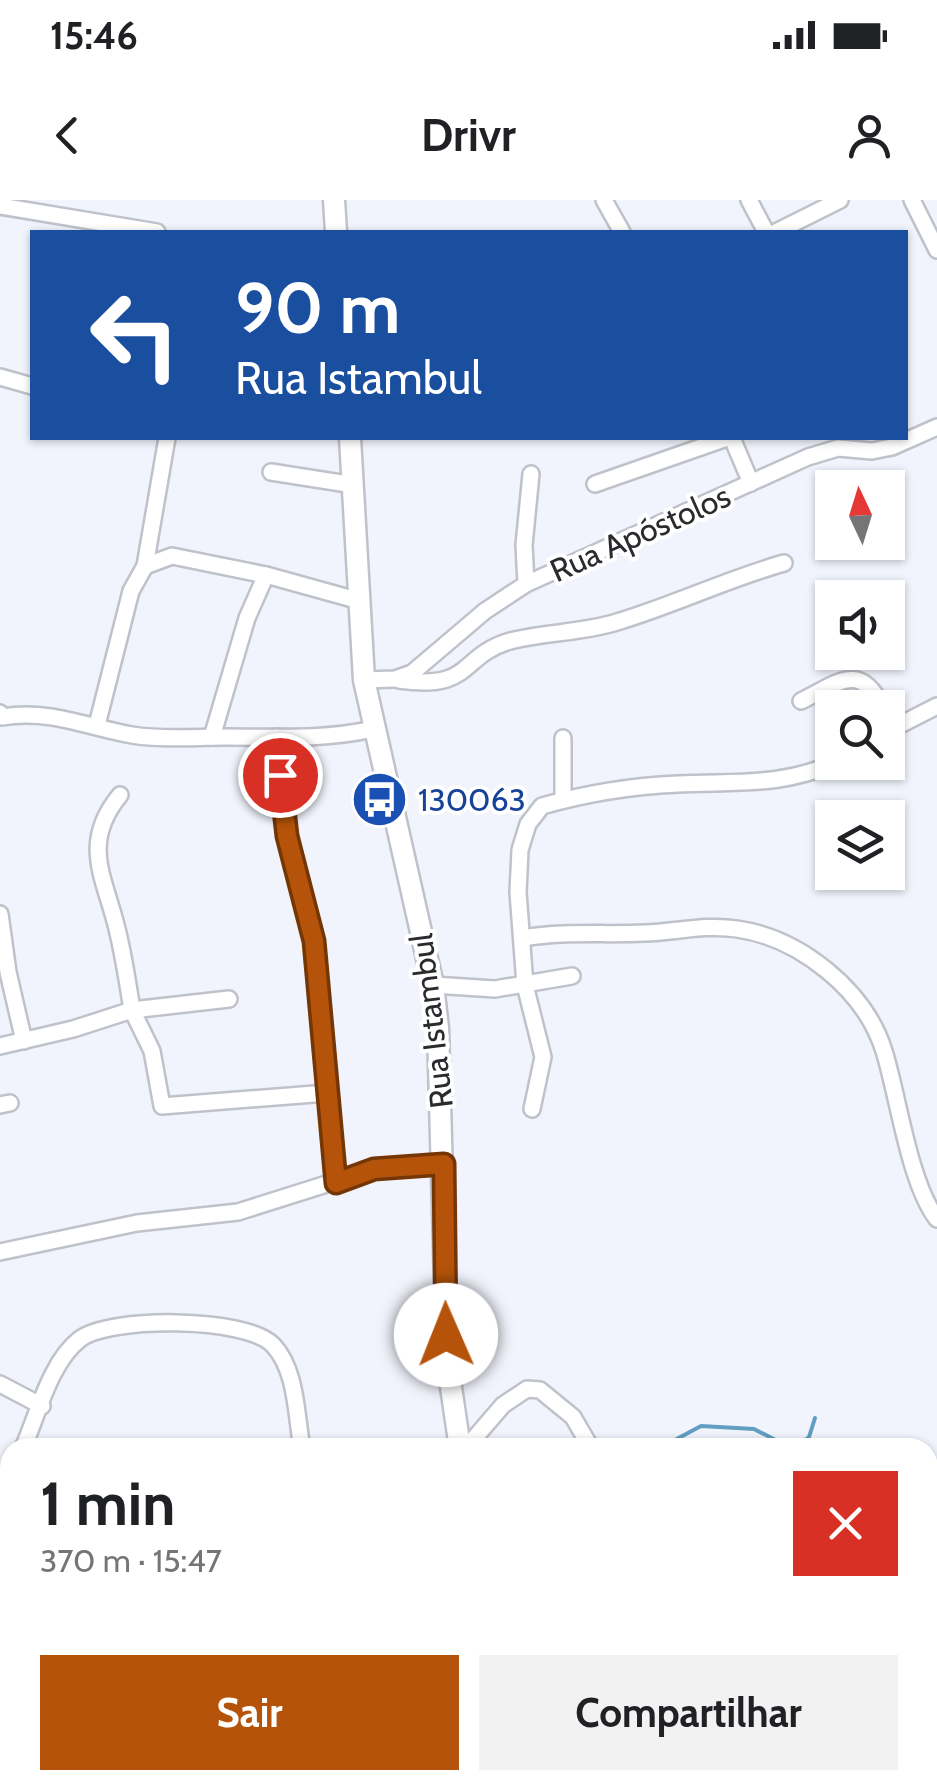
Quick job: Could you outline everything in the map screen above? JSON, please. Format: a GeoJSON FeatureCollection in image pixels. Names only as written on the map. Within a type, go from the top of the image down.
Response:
{"type":"FeatureCollection","features":[{"type":"Feature","properties":{"kind":"main road"},"geometry":{"type":"LineString","coordinates":[[334,200],[336,230]]}},
{"type":"Feature","properties":{"kind":"main road","name":"Rua Istambul"},"geometry":{"type":"LineString","coordinates":[[350,440],[364,680],[372,729],[433,985],[444,1164],[447,1360],[461,1438]]}},
{"type":"Feature","properties":{"kind":"street"},"geometry":{"type":"LineString","coordinates":[[604,200],[621,230]]}},
{"type":"Feature","properties":{"kind":"street"},"geometry":{"type":"LineString","coordinates":[[749,200],[765,230]]}},
{"type":"Feature","properties":{"kind":"street"},"geometry":{"type":"LineString","coordinates":[[780,230],[840,200]]}},
{"type":"Feature","properties":{"kind":"street"},"geometry":{"type":"LineString","coordinates":[[912,200],[937,250]]}},
{"type":"Feature","properties":{"kind":"street"},"geometry":{"type":"LineString","coordinates":[[0,206],[94,228],[126,230]]}},
{"type":"Feature","properties":{"kind":"street"},"geometry":{"type":"LineString","coordinates":[[0,377],[30,385]]}},
{"type":"Feature","properties":{"kind":"street","name":"Rua Apóstolos"},"geometry":{"type":"LineString","coordinates":[[395,680],[423,664],[486,611],[526,584],[808,457],[838,448],[908,442],[937,427]]}},
{"type":"Feature","properties":{"kind":"street"},"geometry":{"type":"LineString","coordinates":[[97,725],[131,591],[145,566],[163,440]]}},
{"type":"Feature","properties":{"kind":"street"},"geometry":{"type":"LineString","coordinates":[[595,484],[723,440]]}},
{"type":"Feature","properties":{"kind":"street"},"geometry":{"type":"LineString","coordinates":[[730,440],[750,484]]}},
{"type":"Feature","properties":{"kind":"street"},"geometry":{"type":"LineString","coordinates":[[271,472],[354,485]]}},
{"type":"Feature","properties":{"kind":"street"},"geometry":{"type":"LineString","coordinates":[[526,584],[524,545],[530,474]]}},
{"type":"Feature","properties":{"kind":"street"},"geometry":{"type":"LineString","coordinates":[[145,566],[162,557],[187,559],[266,575],[360,602]]}},
{"type":"Feature","properties":{"kind":"street"},"geometry":{"type":"LineString","coordinates":[[364,680],[424,684],[444,681],[462,675],[508,642],[604,626],[784,563]]}},
{"type":"Feature","properties":{"kind":"street"},"geometry":{"type":"LineString","coordinates":[[212,737],[247,618],[266,575]]}},
{"type":"Feature","properties":{"kind":"street"},"geometry":{"type":"LineString","coordinates":[[823,690],[845,679],[860,678],[873,690]]}},
{"type":"Feature","properties":{"kind":"street"},"geometry":{"type":"LineString","coordinates":[[801,701],[815,694]]}},
{"type":"Feature","properties":{"kind":"street"},"geometry":{"type":"LineString","coordinates":[[905,719],[937,706]]}},
{"type":"Feature","properties":{"kind":"street"},"geometry":{"type":"LineString","coordinates":[[1,716],[38,713],[146,737],[277,737],[352,734],[372,729]]}},
{"type":"Feature","properties":{"kind":"street"},"geometry":{"type":"LineString","coordinates":[[277,737],[282,813],[314,941],[336,1183]]}},
{"type":"Feature","properties":{"kind":"street"},"geometry":{"type":"LineString","coordinates":[[562,800],[563,738]]}},
{"type":"Feature","properties":{"kind":"street"},"geometry":{"type":"LineString","coordinates":[[532,1110],[543,1057],[526,985],[518,892],[520,850],[528,824],[542,806],[676,784],[765,784],[815,772]]}},
{"type":"Feature","properties":{"kind":"street"},"geometry":{"type":"LineString","coordinates":[[120,795],[102,821],[96,854],[118,933],[132,1010],[152,1051],[162,1106],[326,1092]]}},
{"type":"Feature","properties":{"kind":"street"},"geometry":{"type":"LineString","coordinates":[[0,914],[4,973],[24,1041]]}},
{"type":"Feature","properties":{"kind":"street"},"geometry":{"type":"LineString","coordinates":[[523,938],[562,932],[643,934],[736,928],[785,944],[809,958],[834,976],[871,1018],[884,1050],[924,1193],[937,1218]]}},
{"type":"Feature","properties":{"kind":"street"},"geometry":{"type":"LineString","coordinates":[[433,985],[494,989],[572,976]]}},
{"type":"Feature","properties":{"kind":"street"},"geometry":{"type":"LineString","coordinates":[[0,1046],[132,1010],[229,999]]}},
{"type":"Feature","properties":{"kind":"street"},"geometry":{"type":"LineString","coordinates":[[0,1252],[137,1222],[238,1212],[374,1169],[444,1164]]}},
{"type":"Feature","properties":{"kind":"street"},"geometry":{"type":"LineString","coordinates":[[27,1438],[66,1354],[80,1338],[102,1328],[128,1324],[234,1328],[272,1344],[285,1363],[300,1438]]}},
{"type":"Feature","properties":{"kind":"street"},"geometry":{"type":"LineString","coordinates":[[0,1384],[42,1406]]}},
{"type":"Feature","properties":{"kind":"street"},"geometry":{"type":"LineString","coordinates":[[472,1438],[503,1405],[526,1389],[540,1390],[557,1402],[587,1438]]}},
{"type":"Feature","properties":{"kind":"waterway"},"geometry":{"type":"LineString","coordinates":[[808,1438],[815,1418]]}},
{"type":"Feature","properties":{"kind":"waterway"},"geometry":{"type":"LineString","coordinates":[[679,1438],[701,1426],[754,1429],[772,1438]]}},
{"type":"Feature","properties":{"kind":"place","name":"130063"},"geometry":{"type":"Point","coordinates":[379,799]}},
{"type":"Feature","properties":{"kind":"route"},"geometry":{"type":"LineString","coordinates":[[280,775],[282,813],[314,941],[336,1183],[374,1169],[444,1164],[446,1335]]}}]}
